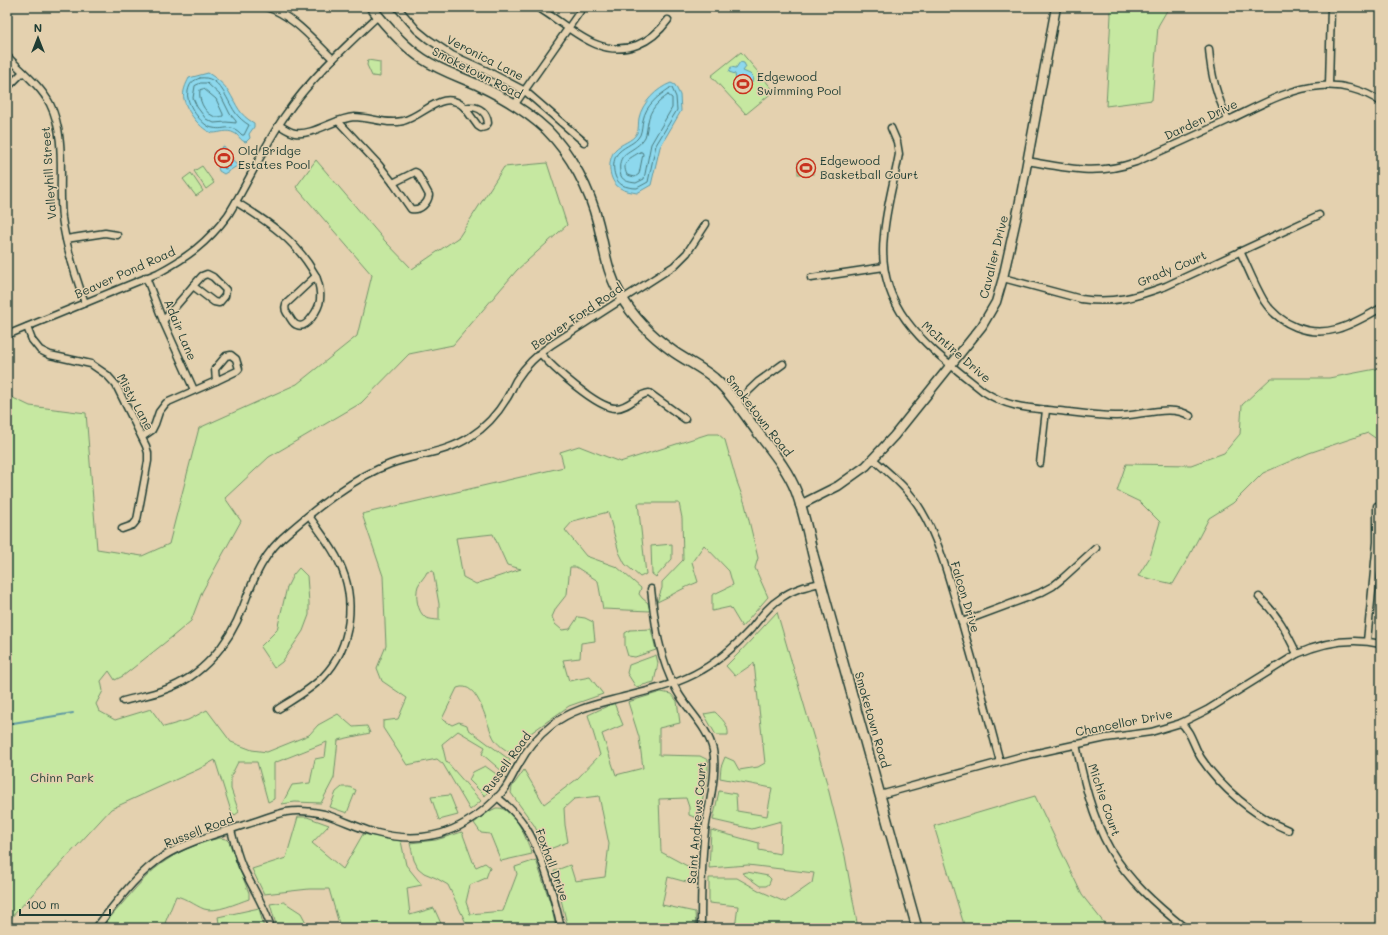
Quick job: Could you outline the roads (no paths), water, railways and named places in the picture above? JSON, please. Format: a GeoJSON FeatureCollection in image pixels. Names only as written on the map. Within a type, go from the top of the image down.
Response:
{"type":"FeatureCollection","features":[{"type":"Feature","properties":{"kind":"main road","name":"Smoketown Road"},"geometry":{"type":"LineString","coordinates":[[371,7],[405,44],[422,59],[515,104],[527,112],[549,132],[564,150],[589,195],[595,210],[607,266],[614,283],[633,314],[654,336],[675,352],[704,370],[723,387],[783,468],[796,492],[800,505],[917,928]]}},
{"type":"Feature","properties":{"kind":"street"},"geometry":{"type":"LineString","coordinates":[[266,7],[277,11],[293,21],[333,59]]}},
{"type":"Feature","properties":{"kind":"street","name":"Veronica Lane"},"geometry":{"type":"LineString","coordinates":[[397,7],[417,30],[439,48],[510,82],[525,91],[584,142]]}},
{"type":"Feature","properties":{"kind":"street"},"geometry":{"type":"LineString","coordinates":[[537,7],[568,29],[597,45],[620,49],[630,47],[648,39],[657,33],[668,20]]}},
{"type":"Feature","properties":{"kind":"street"},"geometry":{"type":"LineString","coordinates":[[515,104],[583,7]]}},
{"type":"Feature","properties":{"kind":"street","name":"Cavalier Drive"},"geometry":{"type":"LineString","coordinates":[[800,505],[838,486],[866,466],[873,459],[894,436],[990,314],[996,302],[1003,278],[1056,7]]}},
{"type":"Feature","properties":{"kind":"street"},"geometry":{"type":"LineString","coordinates":[[1329,85],[1331,7]]}},
{"type":"Feature","properties":{"kind":"street","name":"Beaver Pond Road"},"geometry":{"type":"LineString","coordinates":[[7,335],[173,265],[197,249],[218,228],[236,202],[279,125],[307,87],[333,59],[378,16]]}},
{"type":"Feature","properties":{"kind":"street"},"geometry":{"type":"LineString","coordinates":[[1208,49],[1215,89],[1228,120]]}},
{"type":"Feature","properties":{"kind":"street","name":"Valleyhill Street"},"geometry":{"type":"LineString","coordinates":[[7,56],[45,96],[54,112],[57,122],[60,153],[61,197],[66,239],[75,274],[85,303]]}},
{"type":"Feature","properties":{"kind":"street"},"geometry":{"type":"LineString","coordinates":[[7,88],[23,72]]}},
{"type":"Feature","properties":{"kind":"street","name":"Darden Drive"},"geometry":{"type":"LineString","coordinates":[[1027,161],[1089,170],[1112,169],[1136,162],[1274,99],[1313,87],[1329,85],[1354,89],[1381,102]]}},
{"type":"Feature","properties":{"kind":"street"},"geometry":{"type":"LineString","coordinates":[[279,125],[290,132],[301,133],[354,117],[386,122],[403,121],[416,116],[446,99],[457,101],[465,108]]}},
{"type":"Feature","properties":{"kind":"street"},"geometry":{"type":"LineString","coordinates":[[338,121],[380,165],[411,209],[414,210],[419,208],[427,202],[429,198],[428,193],[415,172],[393,183]]}},
{"type":"Feature","properties":{"kind":"street","name":"McIntire Drive"},"geometry":{"type":"LineString","coordinates":[[891,128],[897,142],[899,154],[885,223],[883,244],[884,267],[890,291],[901,314],[919,337],[984,391],[997,400],[1012,406],[1099,416],[1132,416],[1170,410],[1186,413],[1190,416]]}},
{"type":"Feature","properties":{"kind":"street"},"geometry":{"type":"LineString","coordinates":[[236,202],[258,216],[288,239],[304,256],[316,276],[320,290],[319,307],[303,325],[297,326],[294,324],[286,311],[286,304],[316,276]]}},
{"type":"Feature","properties":{"kind":"street","name":"Grady Court"},"geometry":{"type":"LineString","coordinates":[[1003,278],[1081,299],[1100,301],[1118,300],[1148,293],[1166,286],[1319,215]]}},
{"type":"Feature","properties":{"kind":"street","name":"Beaver Ford Road"},"geometry":{"type":"LineString","coordinates":[[123,701],[174,686],[187,679],[206,665],[230,633],[240,614],[255,576],[267,555],[289,532],[343,490],[384,466],[448,448],[471,437],[492,418],[508,396],[517,379],[540,353],[674,266],[687,253],[706,224]]}},
{"type":"Feature","properties":{"kind":"street"},"geometry":{"type":"LineString","coordinates":[[66,239],[105,233],[117,235]]}},
{"type":"Feature","properties":{"kind":"street"},"geometry":{"type":"LineString","coordinates":[[1240,251],[1264,300],[1276,315],[1293,326],[1311,332],[1336,330],[1381,308]]}},
{"type":"Feature","properties":{"kind":"street"},"geometry":{"type":"LineString","coordinates":[[810,278],[884,267]]}},
{"type":"Feature","properties":{"kind":"street"},"geometry":{"type":"LineString","coordinates":[[164,321],[193,286],[202,276],[207,274],[211,275],[227,292],[224,298],[219,303],[216,303],[193,286]]}},
{"type":"Feature","properties":{"kind":"street","name":"Adair Lane"},"geometry":{"type":"LineString","coordinates":[[146,277],[194,390]]}},
{"type":"Feature","properties":{"kind":"street","name":"Misty Lane"},"geometry":{"type":"LineString","coordinates":[[27,327],[34,344],[46,354],[91,364],[107,375],[116,385],[142,437],[146,446],[148,461],[137,520],[133,525],[122,529]]}},
{"type":"Feature","properties":{"kind":"street"},"geometry":{"type":"LineString","coordinates":[[540,353],[563,376],[604,405],[615,408],[623,407],[630,404],[641,395],[649,393],[685,419]]}},
{"type":"Feature","properties":{"kind":"street"},"geometry":{"type":"LineString","coordinates":[[142,437],[152,430],[159,412],[166,403],[216,381],[237,371],[239,369],[234,356],[226,356],[218,364],[215,369],[216,381]]}},
{"type":"Feature","properties":{"kind":"street"},"geometry":{"type":"LineString","coordinates":[[736,403],[758,382],[783,364]]}},
{"type":"Feature","properties":{"kind":"street"},"geometry":{"type":"LineString","coordinates":[[1040,463],[1046,410]]}},
{"type":"Feature","properties":{"kind":"street","name":"Falcon Drive"},"geometry":{"type":"LineString","coordinates":[[873,459],[900,483],[921,509],[932,532],[941,555],[962,622],[1000,762]]}},
{"type":"Feature","properties":{"kind":"street"},"geometry":{"type":"LineString","coordinates":[[1367,641],[1377,542],[1377,506]]}},
{"type":"Feature","properties":{"kind":"street"},"geometry":{"type":"LineString","coordinates":[[278,709],[312,687],[330,668],[343,645],[349,617],[350,596],[344,573],[334,552],[309,516]]}},
{"type":"Feature","properties":{"kind":"street"},"geometry":{"type":"LineString","coordinates":[[962,622],[1040,593],[1053,586],[1096,548]]}},
{"type":"Feature","properties":{"kind":"street","name":"Russell Road"},"geometry":{"type":"LineString","coordinates":[[96,928],[141,875],[164,857],[198,841],[278,814],[298,811],[324,814],[373,832],[404,837],[426,837],[445,832],[467,822],[477,815],[504,789],[519,762],[533,743],[565,716],[590,706],[673,683],[688,677],[714,663],[743,638],[764,612],[782,597],[797,589],[821,583]]}},
{"type":"Feature","properties":{"kind":"street","name":"Saint Andrews Court"},"geometry":{"type":"LineString","coordinates":[[650,589],[658,643],[673,683],[684,702],[710,739],[714,758],[714,769],[705,833],[701,928]]}},
{"type":"Feature","properties":{"kind":"street"},"geometry":{"type":"LineString","coordinates":[[1259,597],[1272,609],[1281,623],[1296,654]]}},
{"type":"Feature","properties":{"kind":"street","name":"Chancellor Drive"},"geometry":{"type":"LineString","coordinates":[[880,795],[1000,762],[1076,744],[1151,732],[1181,723],[1208,710],[1296,654],[1322,644],[1336,642],[1367,641],[1381,644]]}},
{"type":"Feature","properties":{"kind":"street"},"geometry":{"type":"LineString","coordinates":[[1181,723],[1186,727],[1200,757],[1220,781],[1255,812],[1268,821],[1288,830]]}},
{"type":"Feature","properties":{"kind":"street","name":"Michie Court"},"geometry":{"type":"LineString","coordinates":[[1076,744],[1094,812],[1109,847],[1125,872],[1136,884],[1152,900],[1185,928]]}},
{"type":"Feature","properties":{"kind":"street","name":"Foxhall Drive"},"geometry":{"type":"LineString","coordinates":[[497,797],[520,818],[530,834],[540,858],[556,906],[561,928]]}},
{"type":"Feature","properties":{"kind":"street"},"geometry":{"type":"LineString","coordinates":[[231,830],[242,866],[264,908],[271,928]]}},
{"type":"Feature","properties":{"kind":"water"},"geometry":{"type":"Polygon","coordinates":[[[740,62],[744,63],[746,67],[743,71],[753,77],[752,83],[744,81],[742,83],[738,83],[736,81],[735,74],[729,72],[731,67],[736,68],[740,62]]]}},
{"type":"Feature","properties":{"kind":"water"},"geometry":{"type":"Polygon","coordinates":[[[208,73],[225,86],[245,117],[254,123],[254,127],[249,134],[250,138],[246,142],[231,132],[226,131],[213,133],[208,131],[199,124],[185,104],[184,94],[189,78],[208,73]]]}},
{"type":"Feature","properties":{"kind":"water"},"geometry":{"type":"Polygon","coordinates":[[[671,83],[675,85],[680,95],[681,111],[660,147],[651,185],[637,193],[622,189],[616,185],[611,176],[610,165],[612,154],[617,148],[635,136],[638,130],[639,118],[643,107],[651,97],[661,88],[671,83]]]}},
{"type":"Feature","properties":{"kind":"water","name":"Old Bridge Estates Pool"},"geometry":{"type":"Polygon","coordinates":[[[224,146],[237,166],[224,174],[219,171],[218,167],[220,163],[213,153],[224,146]]]}},
{"type":"Feature","properties":{"kind":"waterway"},"geometry":{"type":"LineString","coordinates":[[7,724],[73,713]]}},
{"type":"Feature","properties":{"kind":"place","name":"Edgewood Swimming Pool"},"geometry":{"type":"Point","coordinates":[743,84]}},
{"type":"Feature","properties":{"kind":"place","name":"Old Bridge Estates Pool"},"geometry":{"type":"Point","coordinates":[224,158]}},
{"type":"Feature","properties":{"kind":"place","name":"Edgewood Basketball Court"},"geometry":{"type":"Point","coordinates":[806,168]}},
{"type":"Feature","properties":{"kind":"park label","name":"Chinn Park"},"geometry":{"type":"Point","coordinates":[62,778]}}]}
